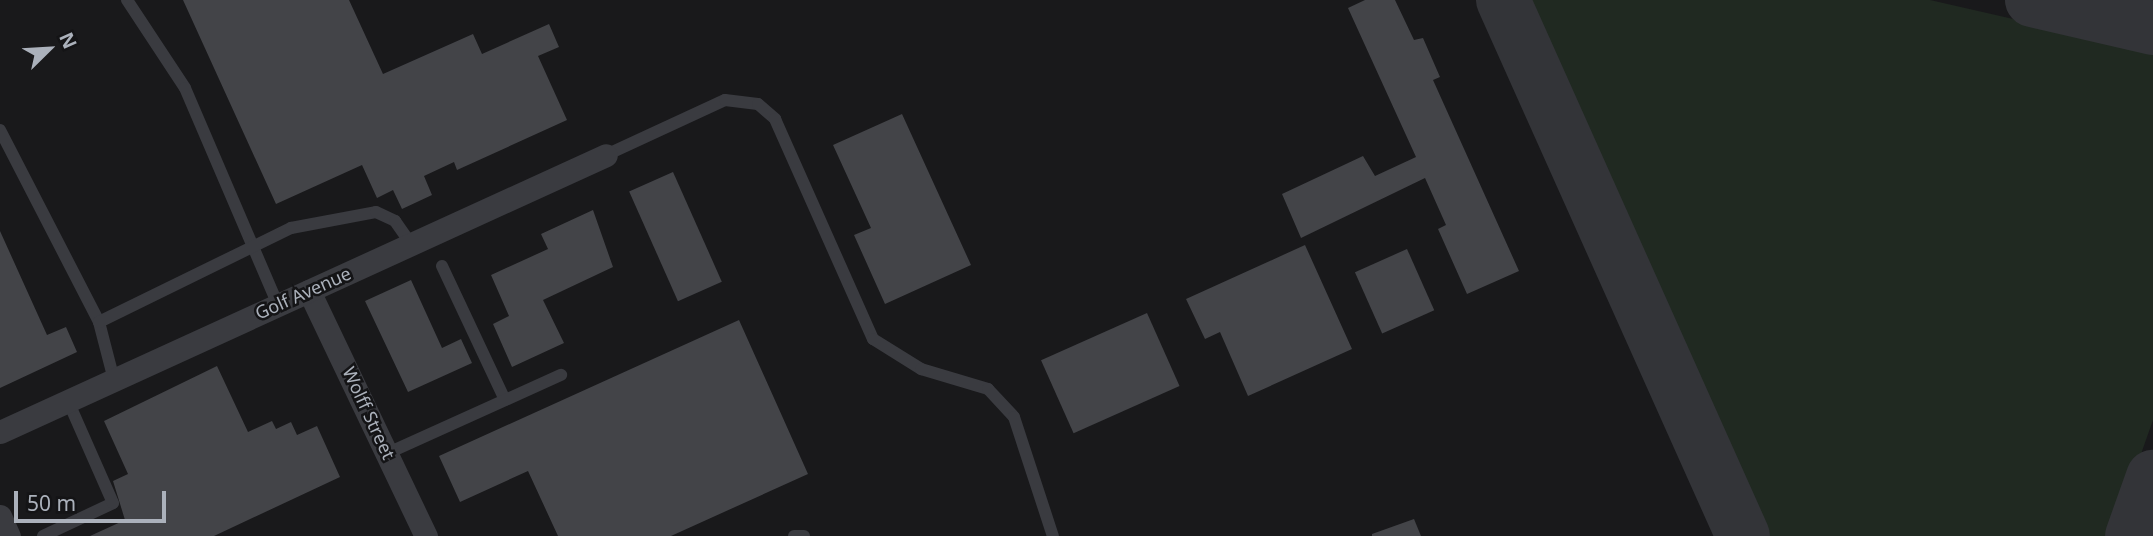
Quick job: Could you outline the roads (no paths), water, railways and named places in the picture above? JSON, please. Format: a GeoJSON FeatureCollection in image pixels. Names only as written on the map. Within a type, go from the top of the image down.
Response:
{"type":"FeatureCollection","features":[{"type":"Feature","properties":{"kind":"street","name":"Golf Avenue"},"geometry":{"type":"LineString","coordinates":[[0,432],[606,155]]}},
{"type":"Feature","properties":{"kind":"street","name":"Wolff Street"},"geometry":{"type":"LineString","coordinates":[[309,290],[426,536]]}},
{"type":"Feature","properties":{"kind":"street"},"geometry":{"type":"LineString","coordinates":[[0,516],[9,536]]}},
{"type":"Feature","properties":{"kind":"lane"},"geometry":{"type":"LineString","coordinates":[[127,0],[185,88],[256,244],[278,305]]}},
{"type":"Feature","properties":{"kind":"lane"},"geometry":{"type":"LineString","coordinates":[[606,155],[725,100],[758,104],[775,119],[873,339],[921,369],[988,389],[1014,417],[1053,536]]}},
{"type":"Feature","properties":{"kind":"lane"},"geometry":{"type":"LineString","coordinates":[[0,130],[99,322],[114,380]]}},
{"type":"Feature","properties":{"kind":"lane"},"geometry":{"type":"LineString","coordinates":[[99,322],[291,228],[376,212],[395,220],[411,244]]}},
{"type":"Feature","properties":{"kind":"lane"},"geometry":{"type":"LineString","coordinates":[[442,266],[505,400]]}},
{"type":"Feature","properties":{"kind":"lane"},"geometry":{"type":"LineString","coordinates":[[388,453],[561,374]]}},
{"type":"Feature","properties":{"kind":"lane"},"geometry":{"type":"LineString","coordinates":[[43,536],[113,503],[68,401]]}},
{"type":"Feature","properties":{"kind":"lane"},"geometry":{"type":"LineString","coordinates":[[794,536],[804,536]]}}]}
